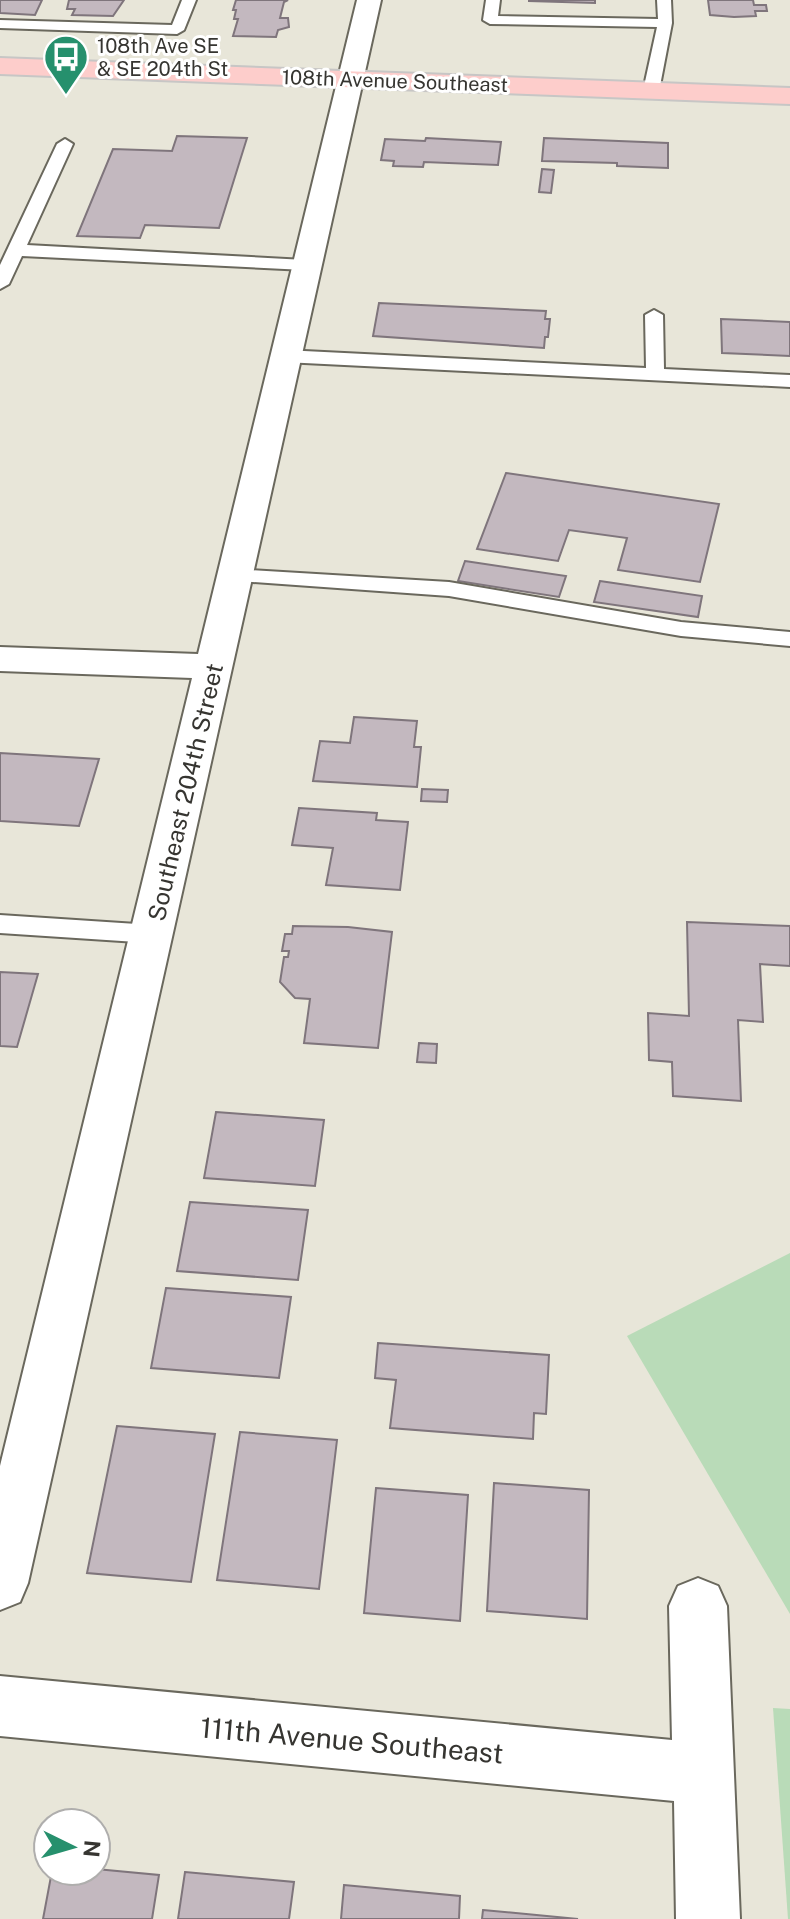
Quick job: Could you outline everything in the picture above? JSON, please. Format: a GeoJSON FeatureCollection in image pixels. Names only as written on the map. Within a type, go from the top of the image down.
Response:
{"type":"FeatureCollection","features":[{"type":"Feature","properties":{"kind":"main road","name":"108th Avenue Southeast"},"geometry":{"type":"LineString","coordinates":[[0,66],[790,96]]}},
{"type":"Feature","properties":{"kind":"street","name":"Southeast 204th Street"},"geometry":{"type":"LineString","coordinates":[[0,1583],[369,0]]}},
{"type":"Feature","properties":{"kind":"street"},"geometry":{"type":"LineString","coordinates":[[0,659],[215,667]]}},
{"type":"Feature","properties":{"kind":"street"},"geometry":{"type":"LineString","coordinates":[[698,1606],[708,1919]]}},
{"type":"Feature","properties":{"kind":"street","name":"111th Avenue Southeast"},"geometry":{"type":"LineString","coordinates":[[0,1706],[703,1773]]}},
{"type":"Feature","properties":{"kind":"lane"},"geometry":{"type":"LineString","coordinates":[[0,24],[177,30],[189,0]]}},
{"type":"Feature","properties":{"kind":"lane"},"geometry":{"type":"LineString","coordinates":[[493,0],[490,20],[665,23]]}},
{"type":"Feature","properties":{"kind":"lane"},"geometry":{"type":"LineString","coordinates":[[651,91],[665,23],[664,0]]}},
{"type":"Feature","properties":{"kind":"lane"},"geometry":{"type":"LineString","coordinates":[[0,284],[65,144]]}},
{"type":"Feature","properties":{"kind":"lane"},"geometry":{"type":"LineString","coordinates":[[16,250],[305,265]]}},
{"type":"Feature","properties":{"kind":"lane"},"geometry":{"type":"LineString","coordinates":[[654,315],[655,374]]}},
{"type":"Feature","properties":{"kind":"lane"},"geometry":{"type":"LineString","coordinates":[[284,356],[790,381]]}},
{"type":"Feature","properties":{"kind":"lane"},"geometry":{"type":"LineString","coordinates":[[233,575],[449,589],[681,629],[790,639]]}},
{"type":"Feature","properties":{"kind":"lane"},"geometry":{"type":"LineString","coordinates":[[0,924],[152,934]]}},
{"type":"Feature","properties":{"kind":"green space"},"geometry":{"type":"Polygon","coordinates":[[[790,1253],[790,1614],[627,1336],[790,1253]]]}},
{"type":"Feature","properties":{"kind":"green space"},"geometry":{"type":"Polygon","coordinates":[[[773,1708],[790,1709],[790,1919],[788,1919],[773,1708]]]}},
{"type":"Feature","properties":{"kind":"building"},"geometry":{"type":"Polygon","coordinates":[[[0,0],[42,0],[35,15],[0,13],[0,0]]]}},
{"type":"Feature","properties":{"kind":"building"},"geometry":{"type":"Polygon","coordinates":[[[69,0],[124,0],[113,16],[72,15],[75,9],[67,9],[69,0]]]}},
{"type":"Feature","properties":{"kind":"building"},"geometry":{"type":"Polygon","coordinates":[[[236,0],[288,0],[284,2],[280,18],[288,18],[289,27],[278,30],[276,37],[233,36],[238,19],[234,19],[236,10],[233,10],[236,0]]]}},
{"type":"Feature","properties":{"kind":"building"},"geometry":{"type":"Polygon","coordinates":[[[595,0],[595,3],[529,1],[595,0]]]}},
{"type":"Feature","properties":{"kind":"building"},"geometry":{"type":"Polygon","coordinates":[[[708,0],[753,0],[754,5],[766,5],[767,11],[755,11],[756,16],[710,15],[708,0]]]}},
{"type":"Feature","properties":{"kind":"building"},"geometry":{"type":"Polygon","coordinates":[[[177,136],[247,138],[219,228],[145,225],[140,238],[77,236],[113,149],[172,151],[177,136]]]}},
{"type":"Feature","properties":{"kind":"building"},"geometry":{"type":"Polygon","coordinates":[[[426,138],[501,142],[498,165],[424,162],[423,167],[393,166],[394,161],[381,160],[385,139],[425,141],[426,138]]]}},
{"type":"Feature","properties":{"kind":"building"},"geometry":{"type":"Polygon","coordinates":[[[544,138],[668,143],[668,168],[542,161],[544,138]]]}},
{"type":"Feature","properties":{"kind":"building"},"geometry":{"type":"Polygon","coordinates":[[[542,169],[554,170],[551,193],[539,192],[542,169]]]}},
{"type":"Feature","properties":{"kind":"building"},"geometry":{"type":"Polygon","coordinates":[[[379,303],[546,311],[545,319],[550,319],[548,337],[545,337],[544,348],[373,336],[379,303]]]}},
{"type":"Feature","properties":{"kind":"building"},"geometry":{"type":"Polygon","coordinates":[[[721,319],[790,322],[790,356],[722,353],[721,319]]]}},
{"type":"Feature","properties":{"kind":"building"},"geometry":{"type":"Polygon","coordinates":[[[506,473],[719,504],[700,582],[618,570],[627,538],[569,530],[558,561],[477,549],[506,473]]]}},
{"type":"Feature","properties":{"kind":"building"},"geometry":{"type":"Polygon","coordinates":[[[465,561],[566,576],[559,597],[458,581],[465,561]]]}},
{"type":"Feature","properties":{"kind":"building"},"geometry":{"type":"Polygon","coordinates":[[[600,581],[702,596],[698,617],[594,602],[600,581]]]}},
{"type":"Feature","properties":{"kind":"building"},"geometry":{"type":"Polygon","coordinates":[[[354,717],[417,721],[414,747],[421,747],[417,787],[313,781],[320,741],[350,743],[354,717]]]}},
{"type":"Feature","properties":{"kind":"building"},"geometry":{"type":"Polygon","coordinates":[[[0,753],[99,759],[79,826],[0,821],[0,753]]]}},
{"type":"Feature","properties":{"kind":"building"},"geometry":{"type":"Polygon","coordinates":[[[422,789],[448,790],[447,802],[421,801],[422,789]]]}},
{"type":"Feature","properties":{"kind":"building"},"geometry":{"type":"Polygon","coordinates":[[[299,808],[377,813],[376,820],[408,822],[400,890],[326,885],[333,848],[292,845],[299,808]]]}},
{"type":"Feature","properties":{"kind":"building"},"geometry":{"type":"Polygon","coordinates":[[[687,922],[790,926],[790,966],[760,964],[763,1022],[738,1020],[741,1101],[673,1096],[672,1062],[649,1060],[648,1013],[689,1016],[687,922]]]}},
{"type":"Feature","properties":{"kind":"building"},"geometry":{"type":"Polygon","coordinates":[[[293,926],[392,932],[378,1048],[304,1043],[310,999],[295,998],[280,982],[284,957],[288,957],[289,951],[282,951],[285,934],[292,934],[293,926]]]}},
{"type":"Feature","properties":{"kind":"building"},"geometry":{"type":"Polygon","coordinates":[[[0,972],[38,974],[17,1047],[0,1046],[0,972]]]}},
{"type":"Feature","properties":{"kind":"building"},"geometry":{"type":"Polygon","coordinates":[[[419,1043],[437,1044],[436,1063],[417,1062],[419,1043]]]}},
{"type":"Feature","properties":{"kind":"building"},"geometry":{"type":"Polygon","coordinates":[[[216,1112],[324,1120],[315,1186],[204,1178],[216,1112]]]}},
{"type":"Feature","properties":{"kind":"building"},"geometry":{"type":"Polygon","coordinates":[[[190,1202],[308,1210],[298,1280],[177,1271],[190,1202]]]}},
{"type":"Feature","properties":{"kind":"building"},"geometry":{"type":"Polygon","coordinates":[[[166,1288],[291,1297],[279,1378],[151,1368],[166,1288]]]}},
{"type":"Feature","properties":{"kind":"building"},"geometry":{"type":"Polygon","coordinates":[[[378,1343],[549,1355],[546,1414],[534,1413],[533,1439],[390,1428],[396,1380],[375,1378],[378,1343]]]}},
{"type":"Feature","properties":{"kind":"building"},"geometry":{"type":"Polygon","coordinates":[[[117,1426],[215,1434],[191,1582],[87,1573],[117,1426]]]}},
{"type":"Feature","properties":{"kind":"building"},"geometry":{"type":"Polygon","coordinates":[[[240,1432],[337,1440],[319,1589],[217,1580],[240,1432]]]}},
{"type":"Feature","properties":{"kind":"building"},"geometry":{"type":"Polygon","coordinates":[[[494,1483],[589,1490],[587,1619],[487,1611],[494,1483]]]}},
{"type":"Feature","properties":{"kind":"building"},"geometry":{"type":"Polygon","coordinates":[[[376,1488],[468,1495],[460,1621],[364,1613],[376,1488]]]}},
{"type":"Feature","properties":{"kind":"building"},"geometry":{"type":"Polygon","coordinates":[[[112,1871],[159,1875],[152,1919],[43,1919],[49,1887],[112,1887],[112,1871]]]}},
{"type":"Feature","properties":{"kind":"building"},"geometry":{"type":"Polygon","coordinates":[[[185,1872],[294,1882],[289,1919],[178,1919],[185,1872]]]}},
{"type":"Feature","properties":{"kind":"building"},"geometry":{"type":"Polygon","coordinates":[[[344,1885],[460,1896],[459,1919],[341,1919],[344,1885]]]}},
{"type":"Feature","properties":{"kind":"building"},"geometry":{"type":"Polygon","coordinates":[[[483,1910],[578,1919],[482,1919],[483,1910]]]}},
{"type":"Feature","properties":{"kind":"place","name":"108th Ave SE & SE 204th St"},"geometry":{"type":"Point","coordinates":[66,96]}}]}
